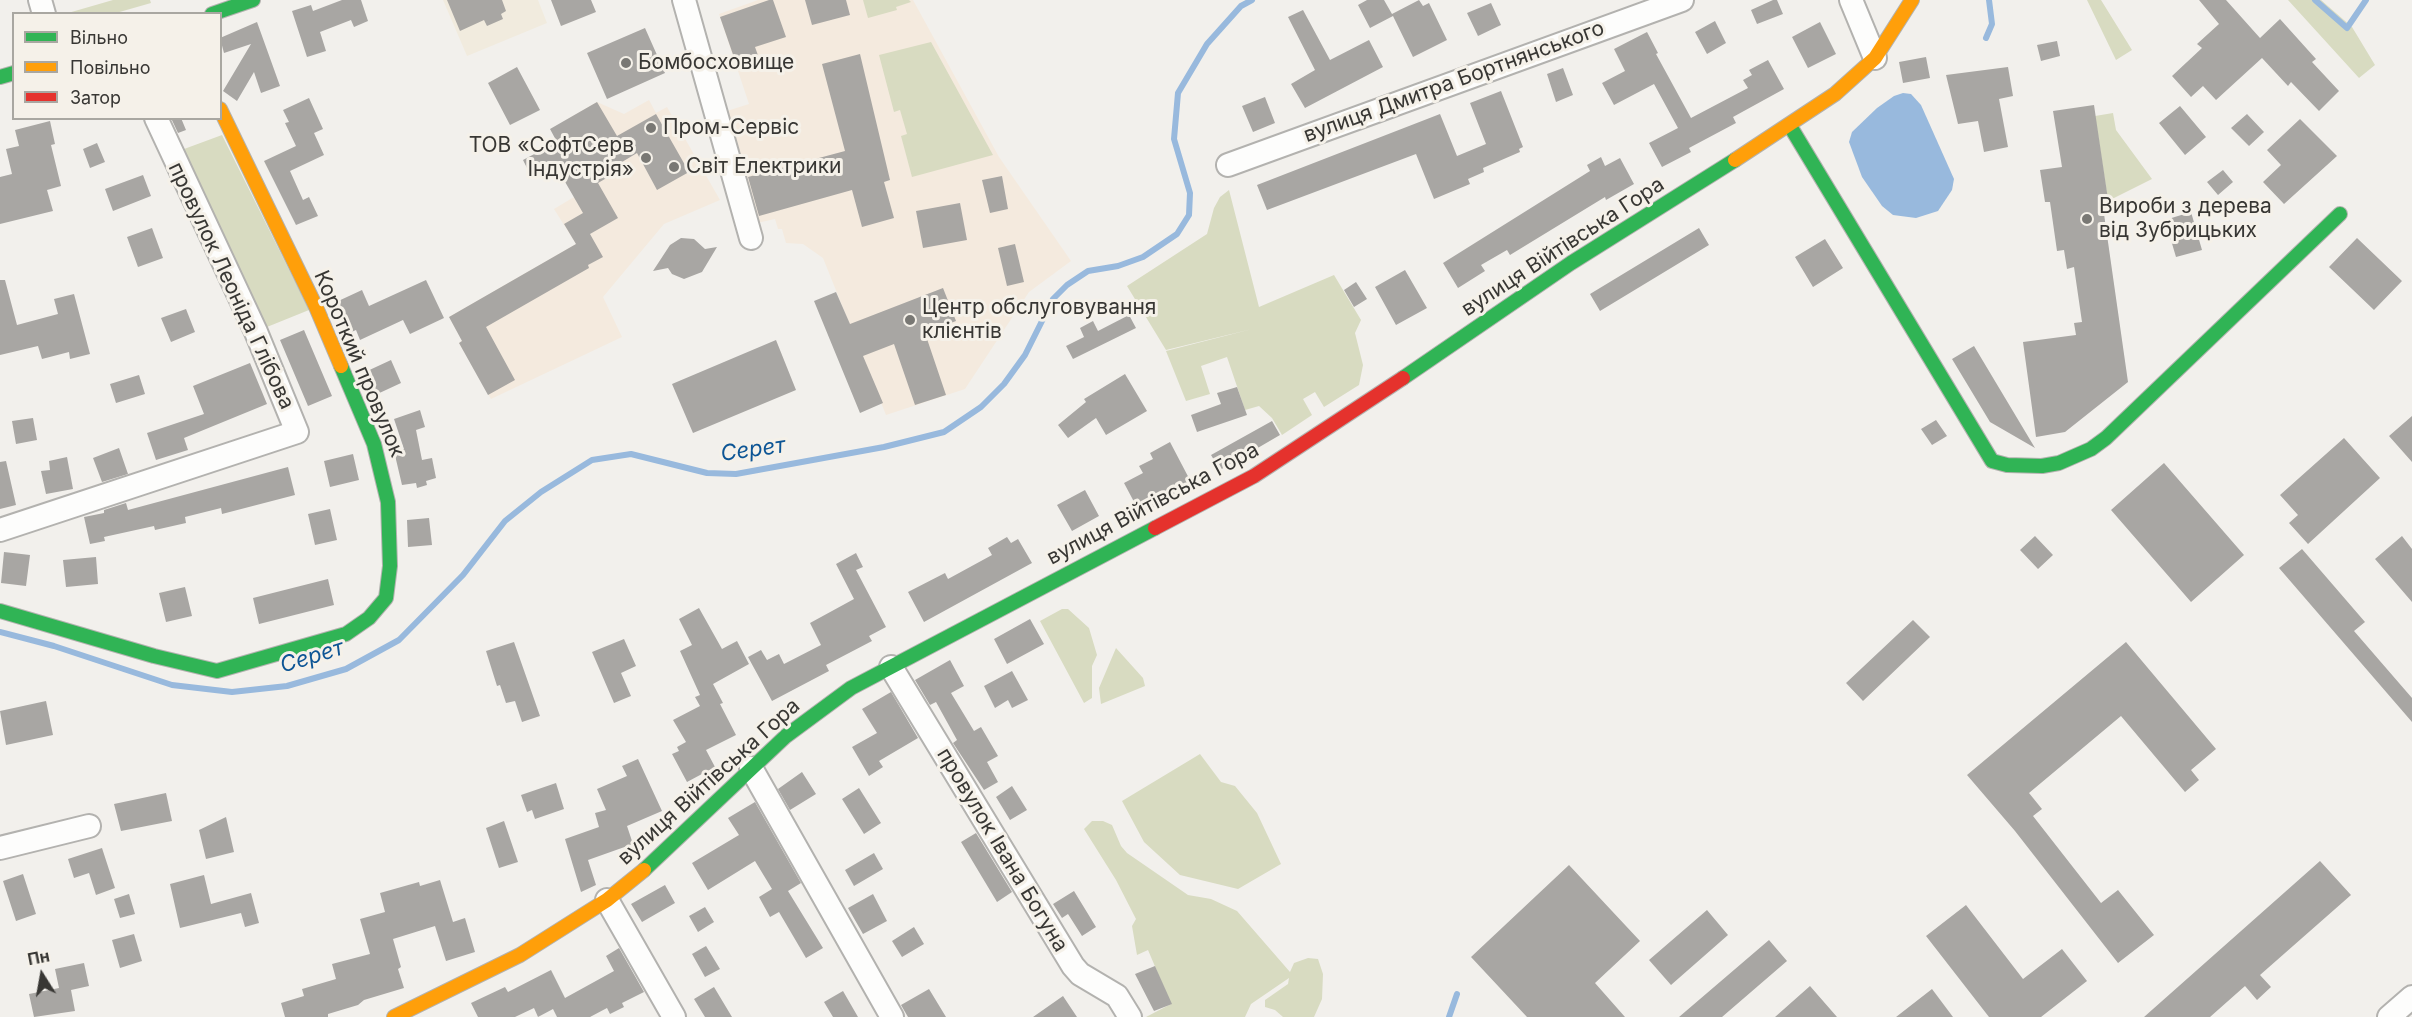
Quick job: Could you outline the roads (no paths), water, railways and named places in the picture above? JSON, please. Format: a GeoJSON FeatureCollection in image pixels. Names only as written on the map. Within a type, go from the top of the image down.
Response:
{"type":"FeatureCollection","features":[{"type":"Feature","properties":{"kind":"street"},"geometry":{"type":"LineString","coordinates":[[218,12],[253,0]]}},
{"type":"Feature","properties":{"kind":"street"},"geometry":{"type":"LineString","coordinates":[[684,0],[751,238]]}},
{"type":"Feature","properties":{"kind":"street","name":"вулиця Дмитра Бортнянського"},"geometry":{"type":"LineString","coordinates":[[1228,165],[1682,0]]}},
{"type":"Feature","properties":{"kind":"street"},"geometry":{"type":"LineString","coordinates":[[1851,0],[1875,58]]}},
{"type":"Feature","properties":{"kind":"street","name":"вулиця Війтівська Гора"},"geometry":{"type":"LineString","coordinates":[[394,1017],[520,955],[607,900],[645,869],[751,768],[824,707],[891,667],[1254,476],[1345,418],[1571,263],[1790,126],[1835,94],[1875,58],[1912,0]]}},
{"type":"Feature","properties":{"kind":"street","name":"Короткий провулок"},"geometry":{"type":"LineString","coordinates":[[0,611],[154,656],[217,671],[346,634],[369,618],[386,597],[390,566],[388,501],[374,444],[316,307],[222,114]]}},
{"type":"Feature","properties":{"kind":"street","name":"провулок Леоніда Глібова"},"geometry":{"type":"LineString","coordinates":[[0,530],[297,432],[256,332],[157,120]]}},
{"type":"Feature","properties":{"kind":"street"},"geometry":{"type":"LineString","coordinates":[[1790,126],[1992,461],[2007,465],[2042,466],[2059,463],[2083,453],[2106,438],[2340,213]]}},
{"type":"Feature","properties":{"kind":"street","name":"провулок Івана Богуна"},"geometry":{"type":"LineString","coordinates":[[891,667],[1072,966],[1080,974],[1117,996],[1130,1017]]}},
{"type":"Feature","properties":{"kind":"street"},"geometry":{"type":"LineString","coordinates":[[751,768],[892,1017]]}},
{"type":"Feature","properties":{"kind":"street"},"geometry":{"type":"LineString","coordinates":[[0,848],[89,826]]}},
{"type":"Feature","properties":{"kind":"street"},"geometry":{"type":"LineString","coordinates":[[607,900],[674,1017]]}},
{"type":"Feature","properties":{"kind":"street"},"geometry":{"type":"LineString","coordinates":[[2389,1017],[2412,997]]}},
{"type":"Feature","properties":{"kind":"water"},"geometry":{"type":"Polygon","coordinates":[[[1903,93],[1911,94],[1921,105],[1954,179],[1952,190],[1938,211],[1916,218],[1893,215],[1882,206],[1862,177],[1849,142],[1852,132],[1877,108],[1894,96],[1903,93]]]}},
{"type":"Feature","properties":{"kind":"waterway","name":"Серет"},"geometry":{"type":"LineString","coordinates":[[0,632],[54,646],[172,685],[232,692],[287,686],[346,669],[399,640],[463,575],[505,521],[541,492],[592,460],[631,454],[707,473],[736,474],[884,447],[944,432],[981,407],[1004,384],[1025,355],[1053,299],[1067,285],[1088,271],[1118,266],[1143,257],[1177,234],[1189,215],[1190,193],[1174,139],[1178,93],[1207,44],[1241,6],[1252,0]]}},
{"type":"Feature","properties":{"kind":"waterway"},"geometry":{"type":"LineString","coordinates":[[1986,38],[1992,24],[1989,0]]}},
{"type":"Feature","properties":{"kind":"waterway"},"geometry":{"type":"LineString","coordinates":[[2315,0],[2347,28],[2366,0]]}},
{"type":"Feature","properties":{"kind":"waterway"},"geometry":{"type":"LineString","coordinates":[[1449,1017],[1457,994]]}},
{"type":"Feature","properties":{"kind":"place","name":"Бомбосховище"},"geometry":{"type":"Point","coordinates":[626,63]}},
{"type":"Feature","properties":{"kind":"place","name":"Пром-Сервіс"},"geometry":{"type":"Point","coordinates":[651,128]}},
{"type":"Feature","properties":{"kind":"place","name":"ТОВ «СофтСерв Індустрія»"},"geometry":{"type":"Point","coordinates":[646,158]}},
{"type":"Feature","properties":{"kind":"place","name":"Світ Електрики"},"geometry":{"type":"Point","coordinates":[674,167]}},
{"type":"Feature","properties":{"kind":"place","name":"Вироби з дерева від Зубрицьких"},"geometry":{"type":"Point","coordinates":[2087,219]}},
{"type":"Feature","properties":{"kind":"place","name":"Центр обслуговування клієнтів"},"geometry":{"type":"Point","coordinates":[910,320]}}]}
